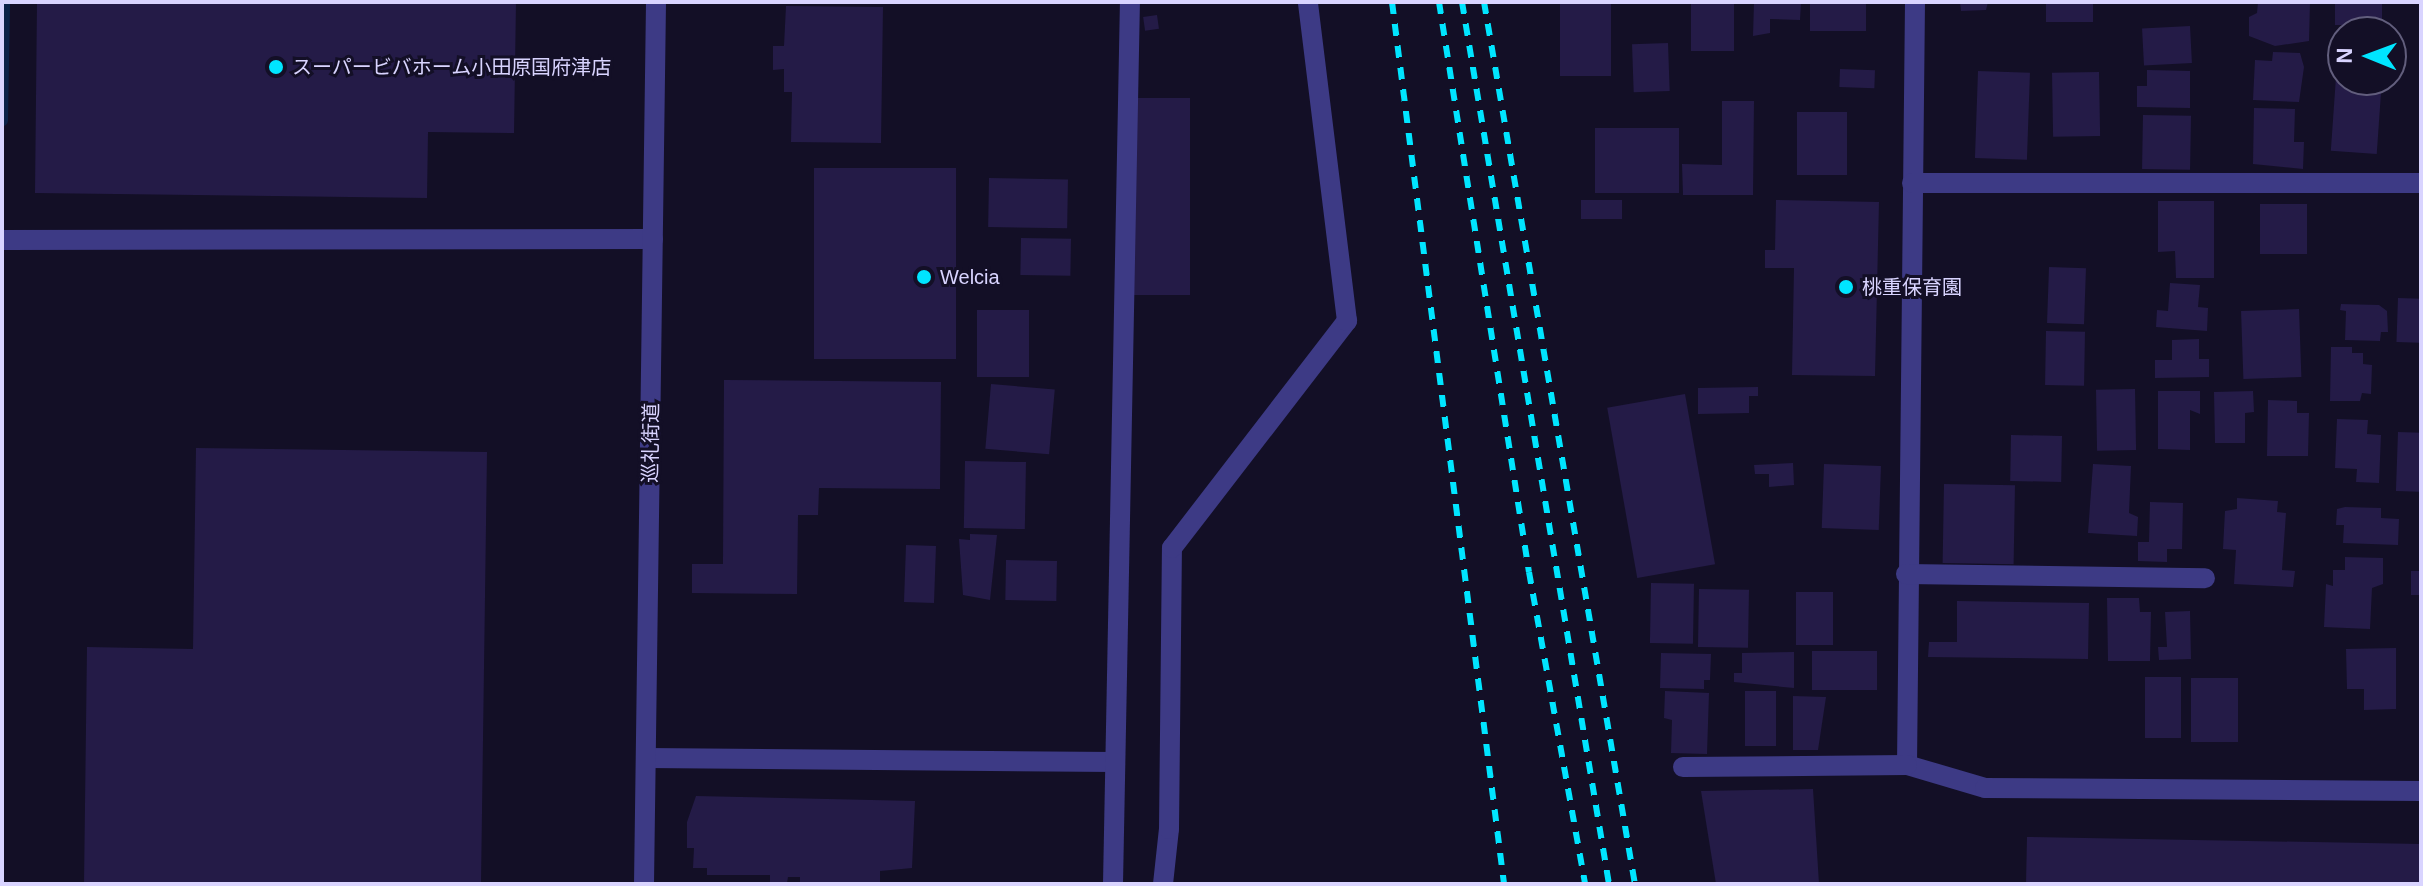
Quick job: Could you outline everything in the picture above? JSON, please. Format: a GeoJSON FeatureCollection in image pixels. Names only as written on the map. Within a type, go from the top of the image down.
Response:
{"type":"FeatureCollection","features":[{"type":"Feature","properties":{"kind":"street","name":"巡礼街道"},"geometry":{"type":"LineString","coordinates":[[644,884],[656,2]]}},
{"type":"Feature","properties":{"kind":"street"},"geometry":{"type":"LineString","coordinates":[[1113,884],[1130,2]]}},
{"type":"Feature","properties":{"kind":"street"},"geometry":{"type":"LineString","coordinates":[[1163,884],[1169,829],[1172,548],[1347,321],[1308,2]]}},
{"type":"Feature","properties":{"kind":"street"},"geometry":{"type":"LineString","coordinates":[[1907,765],[1906,574],[1915,2]]}},
{"type":"Feature","properties":{"kind":"street"},"geometry":{"type":"LineString","coordinates":[[1912,183],[2421,183]]}},
{"type":"Feature","properties":{"kind":"street"},"geometry":{"type":"LineString","coordinates":[[2,240],[653,239]]}},
{"type":"Feature","properties":{"kind":"street"},"geometry":{"type":"LineString","coordinates":[[1906,574],[2205,578]]}},
{"type":"Feature","properties":{"kind":"street"},"geometry":{"type":"LineString","coordinates":[[647,758],[1115,762]]}},
{"type":"Feature","properties":{"kind":"street"},"geometry":{"type":"LineString","coordinates":[[1683,767],[1907,765],[1985,788],[2421,791]]}},
{"type":"Feature","properties":{"kind":"building","name":"スーパービバホーム小田原国府津店"},"geometry":{"type":"Polygon","coordinates":[[[37,2],[516,2],[514,133],[428,132],[427,198],[35,193],[37,2]]]}},
{"type":"Feature","properties":{"kind":"building"},"geometry":{"type":"Polygon","coordinates":[[[1560,2],[1611,2],[1611,76],[1560,76],[1560,2]]]}},
{"type":"Feature","properties":{"kind":"building"},"geometry":{"type":"Polygon","coordinates":[[[1691,2],[1734,2],[1734,51],[1691,51],[1691,2]]]}},
{"type":"Feature","properties":{"kind":"building"},"geometry":{"type":"Polygon","coordinates":[[[1754,2],[1801,2],[1800,20],[1770,19],[1770,33],[1753,36],[1754,2]]]}},
{"type":"Feature","properties":{"kind":"building"},"geometry":{"type":"Polygon","coordinates":[[[1810,2],[1866,2],[1866,31],[1810,31],[1810,2]]]}},
{"type":"Feature","properties":{"kind":"building"},"geometry":{"type":"Polygon","coordinates":[[[1960,2],[1988,2],[1986,10],[1961,11],[1960,2]]]}},
{"type":"Feature","properties":{"kind":"building"},"geometry":{"type":"Polygon","coordinates":[[[2046,2],[2093,2],[2093,22],[2046,22],[2046,2]]]}},
{"type":"Feature","properties":{"kind":"building"},"geometry":{"type":"Polygon","coordinates":[[[2258,2],[2310,2],[2309,41],[2275,46],[2249,36],[2249,17],[2257,13],[2258,2]]]}},
{"type":"Feature","properties":{"kind":"building"},"geometry":{"type":"Polygon","coordinates":[[[2335,2],[2382,2],[2382,16],[2335,16],[2335,2]]]}},
{"type":"Feature","properties":{"kind":"building"},"geometry":{"type":"Polygon","coordinates":[[[786,6],[883,7],[881,143],[791,142],[792,92],[784,92],[784,69],[773,70],[773,46],[784,46],[786,6]]]}},
{"type":"Feature","properties":{"kind":"building"},"geometry":{"type":"Polygon","coordinates":[[[1157,15],[1159,29],[1145,31],[1143,17],[1157,15]]]}},
{"type":"Feature","properties":{"kind":"building"},"geometry":{"type":"Polygon","coordinates":[[[2190,26],[2192,63],[2144,65],[2142,29],[2190,26]]]}},
{"type":"Feature","properties":{"kind":"building"},"geometry":{"type":"Polygon","coordinates":[[[1668,43],[1670,91],[1634,92],[1632,44],[1668,43]]]}},
{"type":"Feature","properties":{"kind":"building"},"geometry":{"type":"Polygon","coordinates":[[[2273,52],[2300,53],[2304,67],[2299,102],[2253,100],[2255,60],[2272,61],[2273,52]]]}},
{"type":"Feature","properties":{"kind":"building"},"geometry":{"type":"Polygon","coordinates":[[[1840,69],[1875,70],[1874,88],[1839,87],[1840,69]]]}},
{"type":"Feature","properties":{"kind":"building"},"geometry":{"type":"Polygon","coordinates":[[[2147,70],[2190,71],[2190,108],[2137,107],[2137,86],[2147,86],[2147,70]]]}},
{"type":"Feature","properties":{"kind":"building"},"geometry":{"type":"Polygon","coordinates":[[[1978,71],[2030,73],[2027,160],[1975,158],[1978,71]]]}},
{"type":"Feature","properties":{"kind":"building"},"geometry":{"type":"Polygon","coordinates":[[[2099,72],[2100,136],[2053,137],[2052,73],[2099,72]]]}},
{"type":"Feature","properties":{"kind":"building"},"geometry":{"type":"Polygon","coordinates":[[[2335,96],[2381,96],[2377,154],[2331,151],[2335,96]]]}},
{"type":"Feature","properties":{"kind":"building"},"geometry":{"type":"Polygon","coordinates":[[[1132,98],[1190,98],[1190,295],[1132,295],[1132,98]]]}},
{"type":"Feature","properties":{"kind":"building"},"geometry":{"type":"Polygon","coordinates":[[[1722,101],[1754,101],[1753,195],[1683,195],[1682,164],[1722,165],[1722,101]]]}},
{"type":"Feature","properties":{"kind":"building"},"geometry":{"type":"Polygon","coordinates":[[[2254,108],[2295,109],[2294,142],[2304,142],[2303,169],[2253,164],[2254,108]]]}},
{"type":"Feature","properties":{"kind":"building"},"geometry":{"type":"Polygon","coordinates":[[[1797,112],[1847,112],[1847,175],[1797,175],[1797,112]]]}},
{"type":"Feature","properties":{"kind":"building"},"geometry":{"type":"Polygon","coordinates":[[[2143,115],[2191,116],[2190,170],[2142,169],[2143,115]]]}},
{"type":"Feature","properties":{"kind":"building"},"geometry":{"type":"Polygon","coordinates":[[[1595,128],[1679,128],[1679,193],[1595,193],[1595,128]]]}},
{"type":"Feature","properties":{"kind":"building"},"geometry":{"type":"Polygon","coordinates":[[[814,168],[956,168],[956,359],[814,359],[814,168]]]}},
{"type":"Feature","properties":{"kind":"building"},"geometry":{"type":"Polygon","coordinates":[[[989,178],[1068,179],[1067,228],[988,227],[989,178]]]}},
{"type":"Feature","properties":{"kind":"building"},"geometry":{"type":"Polygon","coordinates":[[[1581,200],[1622,200],[1622,219],[1581,219],[1581,200]]]}},
{"type":"Feature","properties":{"kind":"building"},"geometry":{"type":"Polygon","coordinates":[[[1776,200],[1879,202],[1875,376],[1792,375],[1794,268],[1765,268],[1765,250],[1775,250],[1776,200]]]}},
{"type":"Feature","properties":{"kind":"building"},"geometry":{"type":"Polygon","coordinates":[[[2158,201],[2214,201],[2214,278],[2176,278],[2175,251],[2158,252],[2158,201]]]}},
{"type":"Feature","properties":{"kind":"building"},"geometry":{"type":"Polygon","coordinates":[[[2260,204],[2307,204],[2307,254],[2260,254],[2260,204]]]}},
{"type":"Feature","properties":{"kind":"building"},"geometry":{"type":"Polygon","coordinates":[[[1021,238],[1071,239],[1070,276],[1020,275],[1021,238]]]}},
{"type":"Feature","properties":{"kind":"building"},"geometry":{"type":"Polygon","coordinates":[[[2049,267],[2086,268],[2084,324],[2047,323],[2049,267]]]}},
{"type":"Feature","properties":{"kind":"building"},"geometry":{"type":"Polygon","coordinates":[[[2170,283],[2200,285],[2198,307],[2208,308],[2207,331],[2156,327],[2157,310],[2168,311],[2170,283]]]}},
{"type":"Feature","properties":{"kind":"building"},"geometry":{"type":"Polygon","coordinates":[[[2398,298],[2421,299],[2419,343],[2396,342],[2398,298]]]}},
{"type":"Feature","properties":{"kind":"building"},"geometry":{"type":"Polygon","coordinates":[[[2341,304],[2379,305],[2387,311],[2388,332],[2381,332],[2380,341],[2345,340],[2346,311],[2340,310],[2341,304]]]}},
{"type":"Feature","properties":{"kind":"building"},"geometry":{"type":"Polygon","coordinates":[[[2299,309],[2301,377],[2243,379],[2241,311],[2299,309]]]}},
{"type":"Feature","properties":{"kind":"building"},"geometry":{"type":"Polygon","coordinates":[[[977,310],[1029,310],[1029,377],[977,377],[977,310]]]}},
{"type":"Feature","properties":{"kind":"building"},"geometry":{"type":"Polygon","coordinates":[[[2046,331],[2085,332],[2084,386],[2045,385],[2046,331]]]}},
{"type":"Feature","properties":{"kind":"building"},"geometry":{"type":"Polygon","coordinates":[[[2199,339],[2199,359],[2209,359],[2209,377],[2155,378],[2155,360],[2172,360],[2172,340],[2199,339]]]}},
{"type":"Feature","properties":{"kind":"building"},"geometry":{"type":"Polygon","coordinates":[[[2331,347],[2352,347],[2352,353],[2363,353],[2363,364],[2372,365],[2371,394],[2362,393],[2360,401],[2330,401],[2331,347]]]}},
{"type":"Feature","properties":{"kind":"building"},"geometry":{"type":"Polygon","coordinates":[[[724,380],[941,382],[940,489],[819,488],[818,515],[798,515],[797,594],[692,593],[692,564],[723,564],[724,380]]]}},
{"type":"Feature","properties":{"kind":"building"},"geometry":{"type":"Polygon","coordinates":[[[991,384],[1055,390],[1049,454],[985,449],[991,384]]]}},
{"type":"Feature","properties":{"kind":"building"},"geometry":{"type":"Polygon","coordinates":[[[1758,387],[1758,396],[1749,396],[1749,413],[1698,414],[1698,388],[1758,387]]]}},
{"type":"Feature","properties":{"kind":"building"},"geometry":{"type":"Polygon","coordinates":[[[2135,389],[2136,450],[2097,451],[2096,390],[2135,389]]]}},
{"type":"Feature","properties":{"kind":"building"},"geometry":{"type":"Polygon","coordinates":[[[2158,391],[2200,391],[2200,414],[2190,410],[2190,450],[2158,449],[2158,391]]]}},
{"type":"Feature","properties":{"kind":"building"},"geometry":{"type":"Polygon","coordinates":[[[2253,391],[2254,412],[2245,413],[2245,443],[2215,443],[2214,392],[2253,391]]]}},
{"type":"Feature","properties":{"kind":"building"},"geometry":{"type":"Polygon","coordinates":[[[1685,394],[1715,564],[1637,578],[1607,408],[1685,394]]]}},
{"type":"Feature","properties":{"kind":"building"},"geometry":{"type":"Polygon","coordinates":[[[2268,400],[2297,401],[2297,413],[2309,413],[2308,456],[2267,456],[2268,400]]]}},
{"type":"Feature","properties":{"kind":"building"},"geometry":{"type":"Polygon","coordinates":[[[2337,419],[2368,420],[2367,434],[2381,435],[2379,483],[2356,482],[2357,469],[2335,468],[2337,419]]]}},
{"type":"Feature","properties":{"kind":"building"},"geometry":{"type":"Polygon","coordinates":[[[2398,432],[2421,433],[2419,492],[2396,491],[2398,432]]]}},
{"type":"Feature","properties":{"kind":"building"},"geometry":{"type":"Polygon","coordinates":[[[2011,435],[2062,436],[2061,482],[2010,481],[2011,435]]]}},
{"type":"Feature","properties":{"kind":"building"},"geometry":{"type":"Polygon","coordinates":[[[196,448],[487,452],[481,884],[84,884],[87,647],[193,649],[196,448]]]}},
{"type":"Feature","properties":{"kind":"building"},"geometry":{"type":"Polygon","coordinates":[[[965,461],[1026,462],[1025,529],[964,528],[965,461]]]}},
{"type":"Feature","properties":{"kind":"building"},"geometry":{"type":"Polygon","coordinates":[[[1793,463],[1794,485],[1769,487],[1769,474],[1755,474],[1754,465],[1793,463]]]}},
{"type":"Feature","properties":{"kind":"building"},"geometry":{"type":"Polygon","coordinates":[[[1824,464],[1881,466],[1879,530],[1822,528],[1824,464]]]}},
{"type":"Feature","properties":{"kind":"building"},"geometry":{"type":"Polygon","coordinates":[[[2093,464],[2131,466],[2129,513],[2138,517],[2137,536],[2088,533],[2093,464]]]}},
{"type":"Feature","properties":{"kind":"building"},"geometry":{"type":"Polygon","coordinates":[[[1944,484],[2015,485],[2014,564],[1943,563],[1944,484]]]}},
{"type":"Feature","properties":{"kind":"building"},"geometry":{"type":"Polygon","coordinates":[[[2237,498],[2278,501],[2277,512],[2286,513],[2282,570],[2295,571],[2293,587],[2234,584],[2236,550],[2223,549],[2225,511],[2237,509],[2237,498]]]}},
{"type":"Feature","properties":{"kind":"building"},"geometry":{"type":"Polygon","coordinates":[[[2150,502],[2183,503],[2182,549],[2167,549],[2167,562],[2138,561],[2138,542],[2149,542],[2150,502]]]}},
{"type":"Feature","properties":{"kind":"building"},"geometry":{"type":"Polygon","coordinates":[[[2381,508],[2381,518],[2399,519],[2398,545],[2343,543],[2344,525],[2336,525],[2337,509],[2381,508]]]}},
{"type":"Feature","properties":{"kind":"building"},"geometry":{"type":"Polygon","coordinates":[[[970,534],[997,535],[990,600],[963,595],[959,539],[970,540],[970,534]]]}},
{"type":"Feature","properties":{"kind":"building"},"geometry":{"type":"Polygon","coordinates":[[[906,545],[936,546],[934,603],[904,602],[906,545]]]}},
{"type":"Feature","properties":{"kind":"building"},"geometry":{"type":"Polygon","coordinates":[[[2345,557],[2383,558],[2383,584],[2372,588],[2370,629],[2324,627],[2326,584],[2333,586],[2333,570],[2345,570],[2345,557]]]}},
{"type":"Feature","properties":{"kind":"building"},"geometry":{"type":"Polygon","coordinates":[[[1006,560],[1057,561],[1056,601],[1005,600],[1006,560]]]}},
{"type":"Feature","properties":{"kind":"building"},"geometry":{"type":"Polygon","coordinates":[[[2411,571],[2421,571],[2421,595],[2411,595],[2411,571]]]}},
{"type":"Feature","properties":{"kind":"building"},"geometry":{"type":"Polygon","coordinates":[[[1651,583],[1694,584],[1693,644],[1650,643],[1651,583]]]}},
{"type":"Feature","properties":{"kind":"building"},"geometry":{"type":"Polygon","coordinates":[[[1699,589],[1749,590],[1748,648],[1698,647],[1699,589]]]}},
{"type":"Feature","properties":{"kind":"building"},"geometry":{"type":"Polygon","coordinates":[[[1796,592],[1833,592],[1833,645],[1796,645],[1796,592]]]}},
{"type":"Feature","properties":{"kind":"building"},"geometry":{"type":"Polygon","coordinates":[[[2107,598],[2139,598],[2140,612],[2151,612],[2150,661],[2108,661],[2107,598]]]}},
{"type":"Feature","properties":{"kind":"building"},"geometry":{"type":"Polygon","coordinates":[[[1957,601],[2089,603],[2088,659],[1928,657],[1929,642],[1957,642],[1957,601]]]}},
{"type":"Feature","properties":{"kind":"building"},"geometry":{"type":"Polygon","coordinates":[[[2190,611],[2191,659],[2159,660],[2158,647],[2167,647],[2165,612],[2190,611]]]}},
{"type":"Feature","properties":{"kind":"building"},"geometry":{"type":"Polygon","coordinates":[[[2396,648],[2396,709],[2364,710],[2364,689],[2347,689],[2346,649],[2396,648]]]}},
{"type":"Feature","properties":{"kind":"building"},"geometry":{"type":"Polygon","coordinates":[[[1812,651],[1877,651],[1877,690],[1812,690],[1812,651]]]}},
{"type":"Feature","properties":{"kind":"building"},"geometry":{"type":"Polygon","coordinates":[[[1794,652],[1794,688],[1734,682],[1734,673],[1742,673],[1742,653],[1794,652]]]}},
{"type":"Feature","properties":{"kind":"building"},"geometry":{"type":"Polygon","coordinates":[[[1661,653],[1711,654],[1710,680],[1704,680],[1704,689],[1660,688],[1661,653]]]}},
{"type":"Feature","properties":{"kind":"building"},"geometry":{"type":"Polygon","coordinates":[[[2145,677],[2181,677],[2181,738],[2145,738],[2145,677]]]}},
{"type":"Feature","properties":{"kind":"building"},"geometry":{"type":"Polygon","coordinates":[[[2191,678],[2238,678],[2238,742],[2191,742],[2191,678]]]}},
{"type":"Feature","properties":{"kind":"building"},"geometry":{"type":"Polygon","coordinates":[[[1665,691],[1709,693],[1707,754],[1671,753],[1672,720],[1664,718],[1665,691]]]}},
{"type":"Feature","properties":{"kind":"building"},"geometry":{"type":"Polygon","coordinates":[[[1745,691],[1776,691],[1776,746],[1745,746],[1745,691]]]}},
{"type":"Feature","properties":{"kind":"building"},"geometry":{"type":"Polygon","coordinates":[[[1793,696],[1826,697],[1818,750],[1793,750],[1793,696]]]}},
{"type":"Feature","properties":{"kind":"building"},"geometry":{"type":"Polygon","coordinates":[[[1813,789],[1819,884],[1716,884],[1701,791],[1813,789]]]}},
{"type":"Feature","properties":{"kind":"building"},"geometry":{"type":"Polygon","coordinates":[[[696,796],[915,801],[912,868],[880,871],[880,884],[800,884],[800,877],[788,877],[787,883],[770,884],[770,875],[707,875],[707,868],[693,868],[694,848],[687,848],[687,822],[696,796]]]}},
{"type":"Feature","properties":{"kind":"building"},"geometry":{"type":"Polygon","coordinates":[[[2027,837],[2421,844],[2421,884],[2026,884],[2027,837]]]}},
{"type":"Feature","properties":{"kind":"waterway"},"geometry":{"type":"LineString","coordinates":[[2,120],[4,2]]}},
{"type":"Feature","properties":{"kind":"railway"},"geometry":{"type":"LineString","coordinates":[[1392,2],[1504,884]]}},
{"type":"Feature","properties":{"kind":"railway"},"geometry":{"type":"LineString","coordinates":[[1439,2],[1529,572],[1585,884]]}},
{"type":"Feature","properties":{"kind":"railway"},"geometry":{"type":"LineString","coordinates":[[1462,2],[1609,884]]}},
{"type":"Feature","properties":{"kind":"railway"},"geometry":{"type":"LineString","coordinates":[[1484,2],[1635,884]]}},
{"type":"Feature","properties":{"kind":"place","name":"スーパービバホーム小田原国府津店"},"geometry":{"type":"Point","coordinates":[276,67]}},
{"type":"Feature","properties":{"kind":"place","name":"Welcia"},"geometry":{"type":"Point","coordinates":[924,277]}},
{"type":"Feature","properties":{"kind":"place","name":"桃重保育園"},"geometry":{"type":"Point","coordinates":[1846,287]}}]}
